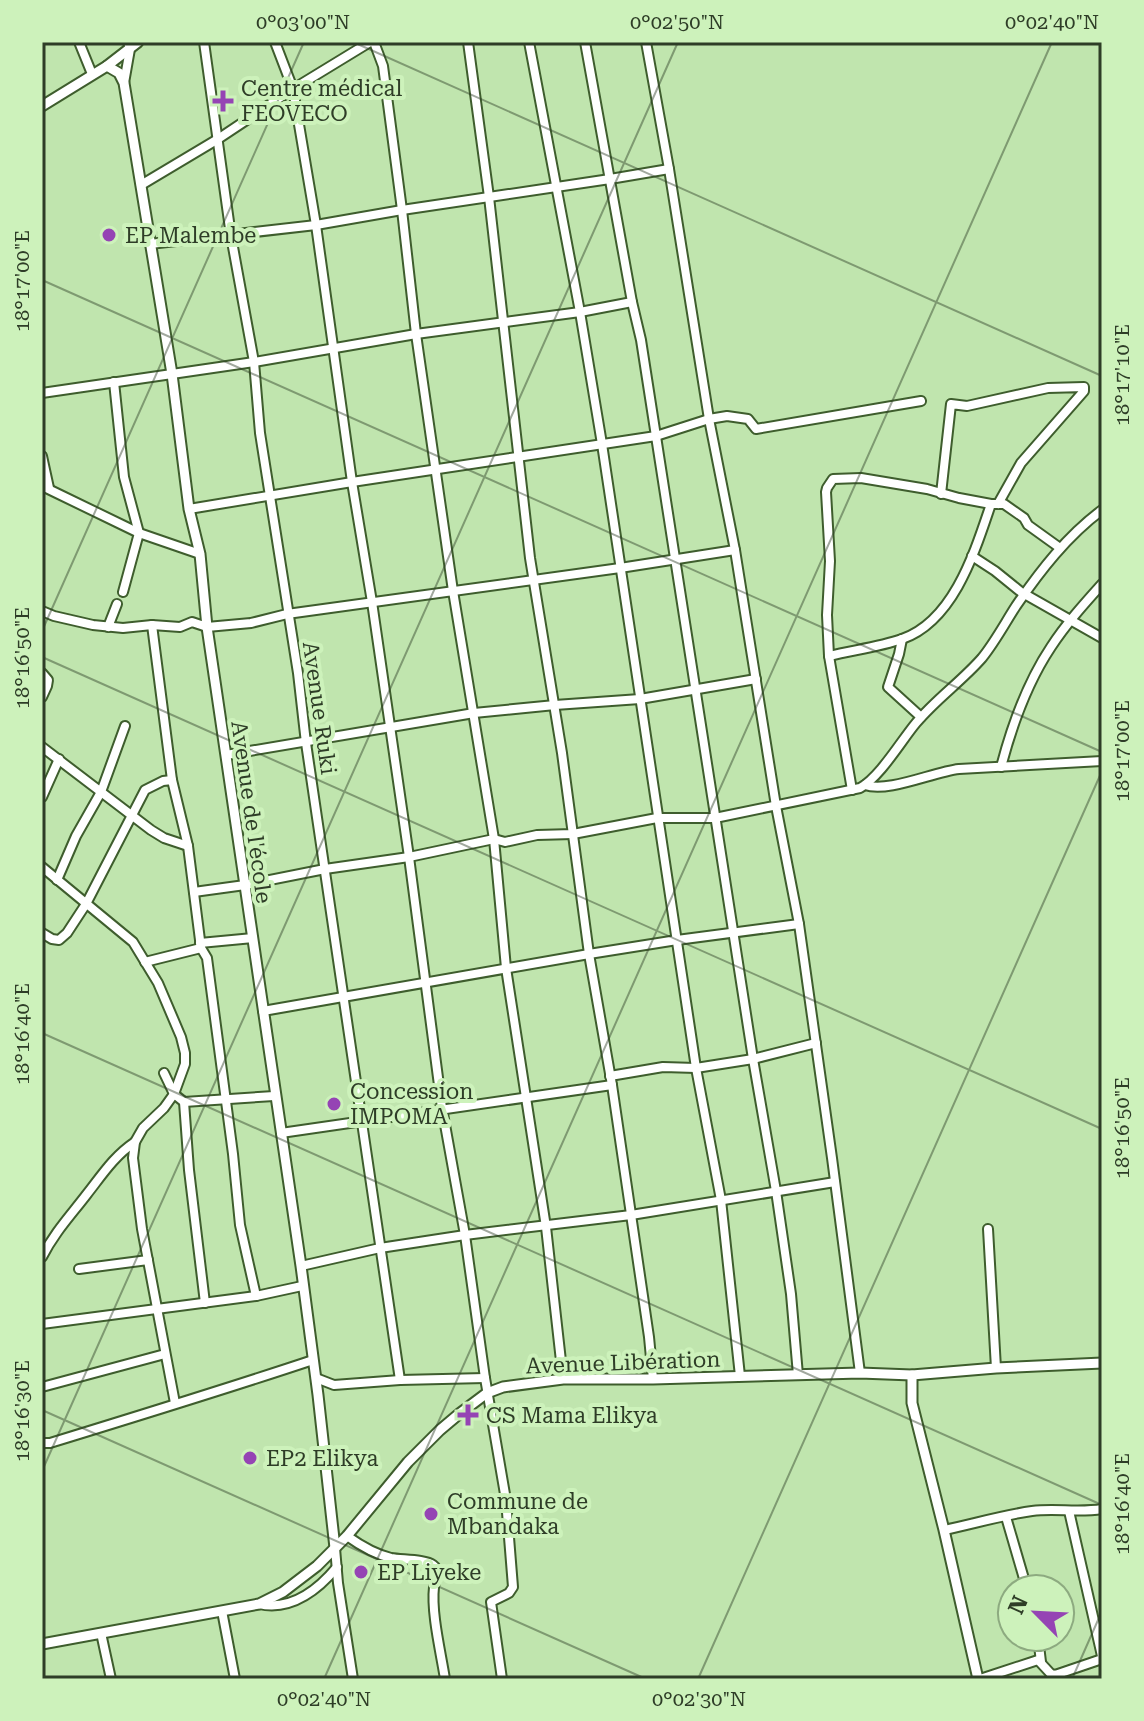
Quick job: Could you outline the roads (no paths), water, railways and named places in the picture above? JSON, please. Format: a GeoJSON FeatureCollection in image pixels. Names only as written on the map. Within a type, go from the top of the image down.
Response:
{"type":"FeatureCollection","features":[{"type":"Feature","properties":{"kind":"street"},"geometry":{"type":"LineString","coordinates":[[79,42],[92,74]]}},
{"type":"Feature","properties":{"kind":"street","name":"Avenue Ruki"},"geometry":{"type":"LineString","coordinates":[[204,42],[231,236],[254,362],[269,496],[298,673],[400,1380]]}},
{"type":"Feature","properties":{"kind":"street"},"geometry":{"type":"LineString","coordinates":[[275,42],[293,89],[316,225],[391,728],[442,1108],[506,1500],[513,1587],[509,1593],[491,1602],[502,1679]]}},
{"type":"Feature","properties":{"kind":"street"},"geometry":{"type":"LineString","coordinates":[[141,185],[372,42],[383,66],[416,334],[453,591],[494,839],[506,968],[546,1227],[563,1379]]}},
{"type":"Feature","properties":{"kind":"street"},"geometry":{"type":"LineString","coordinates":[[468,42],[534,579],[555,705],[589,954],[611,1080],[653,1379]]}},
{"type":"Feature","properties":{"kind":"street"},"geometry":{"type":"LineString","coordinates":[[529,42],[602,444],[696,1068],[721,1200],[740,1376]]}},
{"type":"Feature","properties":{"kind":"street"},"geometry":{"type":"LineString","coordinates":[[585,42],[641,340],[776,1191],[791,1294],[798,1375]]}},
{"type":"Feature","properties":{"kind":"street"},"geometry":{"type":"LineString","coordinates":[[646,42],[709,419],[735,550],[776,806],[799,924],[860,1373]]}},
{"type":"Feature","properties":{"kind":"street"},"geometry":{"type":"LineString","coordinates":[[42,106],[107,66],[132,44]]}},
{"type":"Feature","properties":{"kind":"street"},"geometry":{"type":"LineString","coordinates":[[124,83],[132,44]]}},
{"type":"Feature","properties":{"kind":"street"},"geometry":{"type":"LineString","coordinates":[[107,66],[119,73],[124,83]]}},
{"type":"Feature","properties":{"kind":"street","name":"Avenue de l'école"},"geometry":{"type":"LineString","coordinates":[[124,83],[172,374],[189,509],[200,554],[207,627],[301,1266],[335,1548]]}},
{"type":"Feature","properties":{"kind":"street"},"geometry":{"type":"LineString","coordinates":[[150,244],[316,225],[669,169]]}},
{"type":"Feature","properties":{"kind":"street"},"geometry":{"type":"LineString","coordinates":[[42,393],[632,302]]}},
{"type":"Feature","properties":{"kind":"street"},"geometry":{"type":"LineString","coordinates":[[114,382],[124,477],[139,533],[123,592]]}},
{"type":"Feature","properties":{"kind":"street"},"geometry":{"type":"LineString","coordinates":[[829,656],[902,639],[922,628],[942,610],[972,556],[994,504],[1021,463],[1084,391],[1084,387],[1048,388],[967,406],[951,404],[941,494]]}},
{"type":"Feature","properties":{"kind":"street"},"geometry":{"type":"LineString","coordinates":[[189,509],[656,436],[727,416],[748,419],[756,429],[921,401]]}},
{"type":"Feature","properties":{"kind":"street"},"geometry":{"type":"LineString","coordinates":[[42,456],[46,487],[139,533],[200,554]]}},
{"type":"Feature","properties":{"kind":"street"},"geometry":{"type":"LineString","coordinates":[[852,790],[829,656],[827,615],[830,561],[826,492],[833,479],[861,478],[1004,504],[1060,548]]}},
{"type":"Feature","properties":{"kind":"street"},"geometry":{"type":"LineString","coordinates":[[194,892],[409,857],[494,839],[505,842],[537,835],[573,834],[657,818],[715,818],[865,785],[921,717],[983,657],[1025,593],[1060,548],[1102,510]]}},
{"type":"Feature","properties":{"kind":"street"},"geometry":{"type":"LineString","coordinates":[[42,611],[108,627],[180,627],[192,622],[207,627],[735,550]]}},
{"type":"Feature","properties":{"kind":"street"},"geometry":{"type":"LineString","coordinates":[[972,556],[1021,592],[1102,638]]}},
{"type":"Feature","properties":{"kind":"street"},"geometry":{"type":"LineString","coordinates":[[1001,767],[1013,724],[1050,647],[1102,584]]}},
{"type":"Feature","properties":{"kind":"street"},"geometry":{"type":"LineString","coordinates":[[108,627],[117,604]]}},
{"type":"Feature","properties":{"kind":"street"},"geometry":{"type":"LineString","coordinates":[[152,625],[172,780],[188,846],[201,946],[207,958],[240,1225],[256,1296]]}},
{"type":"Feature","properties":{"kind":"street"},"geometry":{"type":"LineString","coordinates":[[902,639],[888,687],[921,717]]}},
{"type":"Feature","properties":{"kind":"street"},"geometry":{"type":"LineString","coordinates":[[42,673],[48,680],[42,697]]}},
{"type":"Feature","properties":{"kind":"street"},"geometry":{"type":"LineString","coordinates":[[226,755],[474,713],[640,699],[756,679]]}},
{"type":"Feature","properties":{"kind":"street"},"geometry":{"type":"LineString","coordinates":[[57,880],[76,836],[101,792],[125,726]]}},
{"type":"Feature","properties":{"kind":"street"},"geometry":{"type":"LineString","coordinates":[[42,747],[164,838],[188,846]]}},
{"type":"Feature","properties":{"kind":"street"},"geometry":{"type":"LineString","coordinates":[[42,797],[59,759]]}},
{"type":"Feature","properties":{"kind":"street"},"geometry":{"type":"LineString","coordinates":[[865,785],[882,788],[945,771],[1102,761]]}},
{"type":"Feature","properties":{"kind":"street"},"geometry":{"type":"LineString","coordinates":[[42,933],[59,940],[67,933],[86,904],[145,790],[172,780]]}},
{"type":"Feature","properties":{"kind":"street"},"geometry":{"type":"LineString","coordinates":[[42,867],[133,942],[158,983],[185,1053],[174,1094],[143,1128],[135,1142],[133,1158],[156,1309],[175,1403]]}},
{"type":"Feature","properties":{"kind":"street"},"geometry":{"type":"LineString","coordinates":[[263,1011],[589,954],[799,924]]}},
{"type":"Feature","properties":{"kind":"street"},"geometry":{"type":"LineString","coordinates":[[145,962],[201,946],[253,938]]}},
{"type":"Feature","properties":{"kind":"street"},"geometry":{"type":"LineString","coordinates":[[281,1133],[527,1096],[663,1067],[696,1068],[753,1059],[816,1043]]}},
{"type":"Feature","properties":{"kind":"street"},"geometry":{"type":"LineString","coordinates":[[164,1073],[174,1094],[184,1102],[274,1096]]}},
{"type":"Feature","properties":{"kind":"street"},"geometry":{"type":"LineString","coordinates":[[184,1102],[205,1303]]}},
{"type":"Feature","properties":{"kind":"street"},"geometry":{"type":"LineString","coordinates":[[42,1257],[51,1240],[115,1157],[135,1142]]}},
{"type":"Feature","properties":{"kind":"street"},"geometry":{"type":"LineString","coordinates":[[301,1266],[380,1248],[631,1215],[835,1182]]}},
{"type":"Feature","properties":{"kind":"street"},"geometry":{"type":"LineString","coordinates":[[988,1229],[996,1368]]}},
{"type":"Feature","properties":{"kind":"street"},"geometry":{"type":"LineString","coordinates":[[79,1269],[148,1260]]}},
{"type":"Feature","properties":{"kind":"street"},"geometry":{"type":"LineString","coordinates":[[42,1324],[256,1296],[302,1286]]}},
{"type":"Feature","properties":{"kind":"street"},"geometry":{"type":"LineString","coordinates":[[42,1387],[165,1354]]}},
{"type":"Feature","properties":{"kind":"street"},"geometry":{"type":"LineString","coordinates":[[42,1443],[200,1398],[313,1360]]}},
{"type":"Feature","properties":{"kind":"street","name":"Avenue Libération"},"geometry":{"type":"LineString","coordinates":[[42,1644],[259,1604],[283,1592],[347,1536],[408,1462],[440,1430],[487,1393],[521,1383],[563,1379],[860,1373],[912,1375],[1102,1363]]}},
{"type":"Feature","properties":{"kind":"street"},"geometry":{"type":"LineString","coordinates":[[912,1375],[912,1403],[979,1679],[1038,1660],[1041,1662]]}},
{"type":"Feature","properties":{"kind":"street"},"geometry":{"type":"LineString","coordinates":[[316,1378],[334,1385],[485,1378]]}},
{"type":"Feature","properties":{"kind":"street"},"geometry":{"type":"LineString","coordinates":[[318,1395],[334,1385]]}},
{"type":"Feature","properties":{"kind":"street"},"geometry":{"type":"LineString","coordinates":[[944,1530],[1032,1511],[1102,1509]]}},
{"type":"Feature","properties":{"kind":"street"},"geometry":{"type":"LineString","coordinates":[[1040,1653],[1041,1662],[1052,1676],[1102,1657],[1069,1511]]}},
{"type":"Feature","properties":{"kind":"street"},"geometry":{"type":"LineString","coordinates":[[1006,1517],[1022,1573]]}},
{"type":"Feature","properties":{"kind":"street"},"geometry":{"type":"LineString","coordinates":[[347,1536],[372,1552],[435,1566],[437,1575],[433,1601],[445,1679]]}},
{"type":"Feature","properties":{"kind":"street"},"geometry":{"type":"LineString","coordinates":[[335,1548],[353,1679]]}},
{"type":"Feature","properties":{"kind":"street"},"geometry":{"type":"LineString","coordinates":[[259,1604],[277,1606],[300,1599],[325,1581],[337,1567]]}},
{"type":"Feature","properties":{"kind":"street"},"geometry":{"type":"LineString","coordinates":[[222,1611],[235,1679]]}},
{"type":"Feature","properties":{"kind":"street"},"geometry":{"type":"LineString","coordinates":[[101,1633],[111,1679]]}},
{"type":"Feature","properties":{"kind":"place","name":"Centre médical FEOVECO"},"geometry":{"type":"Point","coordinates":[223,101]}},
{"type":"Feature","properties":{"kind":"place","name":"EP Malembe"},"geometry":{"type":"Point","coordinates":[109,235]}},
{"type":"Feature","properties":{"kind":"place","name":"Concession IMPOMA"},"geometry":{"type":"Point","coordinates":[334,1104]}},
{"type":"Feature","properties":{"kind":"place","name":"CS Mama Elikya"},"geometry":{"type":"Point","coordinates":[468,1415]}},
{"type":"Feature","properties":{"kind":"place","name":"EP2 Elikya"},"geometry":{"type":"Point","coordinates":[250,1458]}},
{"type":"Feature","properties":{"kind":"place","name":"Commune de Mbandaka"},"geometry":{"type":"Point","coordinates":[431,1514]}},
{"type":"Feature","properties":{"kind":"place","name":"EP Liyeke"},"geometry":{"type":"Point","coordinates":[361,1572]}}]}
